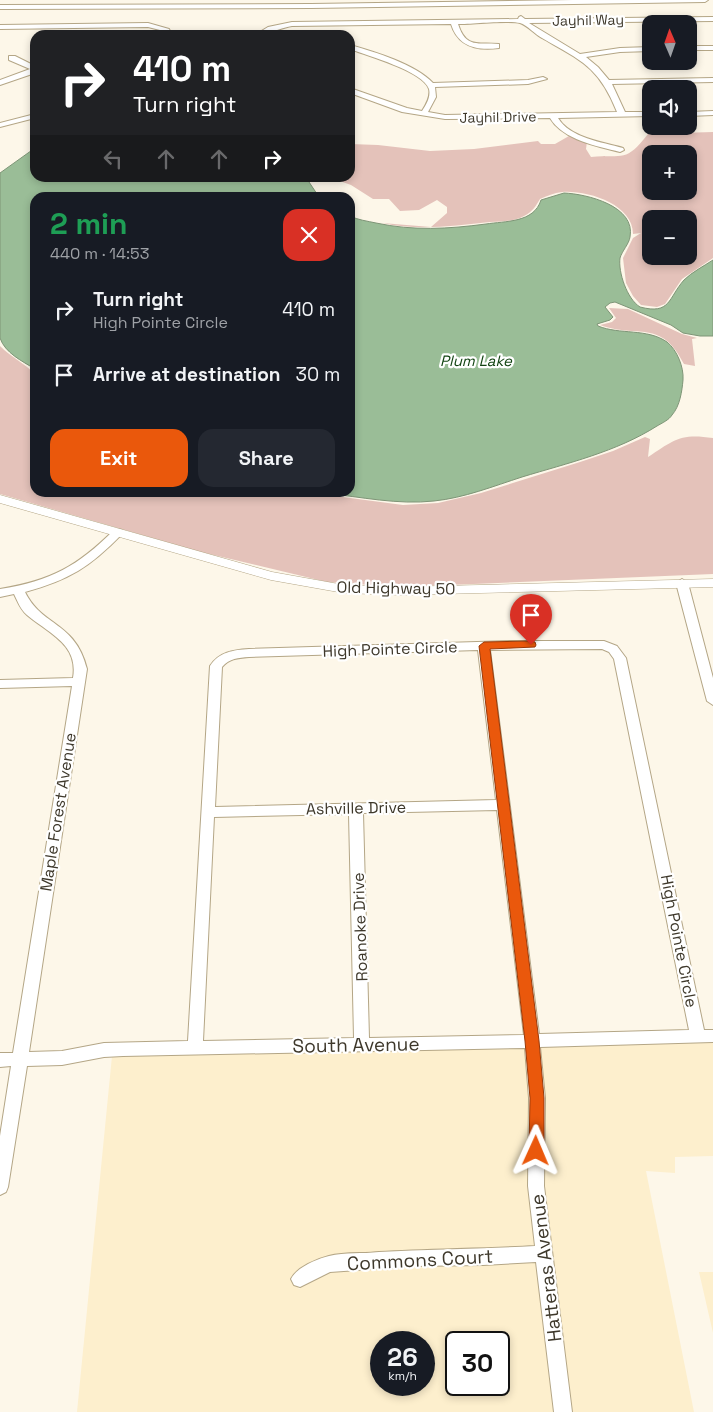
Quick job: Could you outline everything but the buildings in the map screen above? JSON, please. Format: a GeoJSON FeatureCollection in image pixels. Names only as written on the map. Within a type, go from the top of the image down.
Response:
{"type":"FeatureCollection","features":[{"type":"Feature","properties":{"kind":"main road","name":"Old Highway 50"},"geometry":{"type":"LineString","coordinates":[[0,500],[271,576],[344,589],[401,591],[713,583]]}},
{"type":"Feature","properties":{"kind":"street"},"geometry":{"type":"LineString","coordinates":[[0,7],[705,0]]}},
{"type":"Feature","properties":{"kind":"street"},"geometry":{"type":"LineString","coordinates":[[517,1],[522,21]]}},
{"type":"Feature","properties":{"kind":"street","name":"Jayhil Way"},"geometry":{"type":"LineString","coordinates":[[522,21],[713,19]]}},
{"type":"Feature","properties":{"kind":"street"},"geometry":{"type":"LineString","coordinates":[[264,30],[282,25],[522,21],[539,34],[580,56],[608,82],[622,115]]}},
{"type":"Feature","properties":{"kind":"street"},"geometry":{"type":"LineString","coordinates":[[454,22],[457,35],[461,40],[477,46],[496,46]]}},
{"type":"Feature","properties":{"kind":"street"},"geometry":{"type":"LineString","coordinates":[[336,24],[337,30]]}},
{"type":"Feature","properties":{"kind":"street"},"geometry":{"type":"LineString","coordinates":[[0,27],[148,25],[167,30]]}},
{"type":"Feature","properties":{"kind":"street"},"geometry":{"type":"LineString","coordinates":[[698,48],[713,48]]}},
{"type":"Feature","properties":{"kind":"street"},"geometry":{"type":"LineString","coordinates":[[355,49],[407,68],[430,85],[432,98],[424,114]]}},
{"type":"Feature","properties":{"kind":"street"},"geometry":{"type":"LineString","coordinates":[[580,56],[614,50],[642,49]]}},
{"type":"Feature","properties":{"kind":"street"},"geometry":{"type":"LineString","coordinates":[[12,58],[30,67]]}},
{"type":"Feature","properties":{"kind":"street"},"geometry":{"type":"LineString","coordinates":[[0,83],[30,72]]}},
{"type":"Feature","properties":{"kind":"street"},"geometry":{"type":"LineString","coordinates":[[430,85],[528,82],[543,79]]}},
{"type":"Feature","properties":{"kind":"street"},"geometry":{"type":"LineString","coordinates":[[608,82],[713,80]]}},
{"type":"Feature","properties":{"kind":"street","name":"Jayhil Drive"},"geometry":{"type":"LineString","coordinates":[[355,92],[395,107],[424,114],[458,117],[642,114]]}},
{"type":"Feature","properties":{"kind":"street"},"geometry":{"type":"LineString","coordinates":[[697,114],[713,113]]}},
{"type":"Feature","properties":{"kind":"street"},"geometry":{"type":"LineString","coordinates":[[554,116],[558,126],[566,131],[620,150]]}},
{"type":"Feature","properties":{"kind":"street"},"geometry":{"type":"LineString","coordinates":[[0,125],[30,117]]}},
{"type":"Feature","properties":{"kind":"street"},"geometry":{"type":"LineString","coordinates":[[0,593],[18,590],[53,579],[81,565],[118,532]]}},
{"type":"Feature","properties":{"kind":"street"},"geometry":{"type":"LineString","coordinates":[[682,583],[713,701]]}},
{"type":"Feature","properties":{"kind":"street","name":"Maple Forest Avenue"},"geometry":{"type":"LineString","coordinates":[[0,1187],[81,669],[73,646],[58,629],[26,607],[18,590]]}},
{"type":"Feature","properties":{"kind":"street","name":"High Pointe Circle"},"geometry":{"type":"LineString","coordinates":[[195,1048],[216,666],[222,658],[235,654],[484,646],[604,644],[617,653],[620,658],[655,821],[706,1036]]}},
{"type":"Feature","properties":{"kind":"street","name":"Hatteras Avenue"},"geometry":{"type":"LineString","coordinates":[[484,646],[532,1041],[537,1098],[536,1186],[563,1412]]}},
{"type":"Feature","properties":{"kind":"street"},"geometry":{"type":"LineString","coordinates":[[0,684],[79,682]]}},
{"type":"Feature","properties":{"kind":"street","name":"Ashville Drive"},"geometry":{"type":"LineString","coordinates":[[208,812],[504,805]]}},
{"type":"Feature","properties":{"kind":"street","name":"Roanoke Drive"},"geometry":{"type":"LineString","coordinates":[[356,808],[362,1045]]}},
{"type":"Feature","properties":{"kind":"street","name":"South Avenue"},"geometry":{"type":"LineString","coordinates":[[0,1060],[62,1058],[104,1050],[706,1036]]}},
{"type":"Feature","properties":{"kind":"street","name":"Commons Court"},"geometry":{"type":"LineString","coordinates":[[300,1279],[310,1272],[329,1264],[413,1258],[483,1257],[544,1253]]}},
{"type":"Feature","properties":{"kind":"shaded area"},"geometry":{"type":"Polygon","coordinates":[[[697,132],[713,132],[713,258],[682,279],[665,304],[657,307],[641,305],[633,296],[626,283],[623,258],[633,238],[641,233],[633,234],[631,224],[625,214],[607,201],[595,196],[562,192],[540,199],[529,213],[516,219],[431,227],[447,213],[447,207],[437,200],[419,210],[400,211],[389,199],[373,199],[343,182],[355,182],[355,144],[430,151],[474,149],[538,141],[541,144],[555,144],[569,136],[587,142],[586,149],[591,157],[624,155],[634,149],[647,135],[697,135],[697,132]]]}},
{"type":"Feature","properties":{"kind":"shaded area"},"geometry":{"type":"Polygon","coordinates":[[[382,223],[431,227],[409,227],[382,223]]]}},
{"type":"Feature","properties":{"kind":"shaded area"},"geometry":{"type":"Polygon","coordinates":[[[609,308],[628,309],[682,334],[697,338],[692,339],[695,366],[684,364],[667,340],[657,335],[648,332],[614,329],[600,325],[612,322],[616,318],[609,308]]]}},
{"type":"Feature","properties":{"kind":"shaded area"},"geometry":{"type":"Polygon","coordinates":[[[0,346],[30,370],[30,497],[343,497],[403,505],[438,503],[481,493],[580,462],[613,451],[645,437],[650,439],[648,457],[678,439],[693,436],[713,438],[713,574],[399,587],[327,582],[201,552],[0,494],[0,346]]]}},
{"type":"Feature","properties":{"kind":"shaded area"},"geometry":{"type":"Polygon","coordinates":[[[713,1042],[713,1156],[675,1157],[675,1173],[646,1171],[694,1412],[570,1412],[542,1187],[539,1047],[713,1042]]]}},
{"type":"Feature","properties":{"kind":"shaded area"},"geometry":{"type":"Polygon","coordinates":[[[527,1047],[536,1247],[307,1265],[291,1278],[299,1289],[313,1278],[330,1271],[538,1261],[556,1412],[77,1412],[112,1056],[527,1047]]]}},
{"type":"Feature","properties":{"kind":"shaded area"},"geometry":{"type":"Polygon","coordinates":[[[699,1272],[713,1272],[713,1333],[699,1272]]]}},
{"type":"Feature","properties":{"kind":"water"},"geometry":{"type":"Polygon","coordinates":[[[30,152],[30,182],[309,182],[316,192],[30,192],[30,366],[10,352],[0,338],[0,173],[30,152]]]}},
{"type":"Feature","properties":{"kind":"water","name":"Plum Lake"},"geometry":{"type":"Polygon","coordinates":[[[564,193],[585,196],[608,204],[625,217],[630,226],[630,237],[620,258],[620,270],[627,292],[640,307],[658,309],[663,307],[684,280],[713,260],[713,336],[683,333],[671,325],[615,302],[605,307],[613,317],[610,320],[597,324],[606,329],[651,335],[667,342],[674,349],[681,364],[683,375],[679,403],[675,411],[671,417],[641,435],[608,450],[479,491],[456,497],[420,502],[355,497],[355,218],[403,227],[444,228],[472,226],[518,220],[526,217],[537,208],[541,200],[564,193]]]}},
{"type":"Feature","properties":{"kind":"route"},"geometry":{"type":"LineString","coordinates":[[531,645],[484,646],[532,1041],[537,1098],[536,1151]]}}]}
